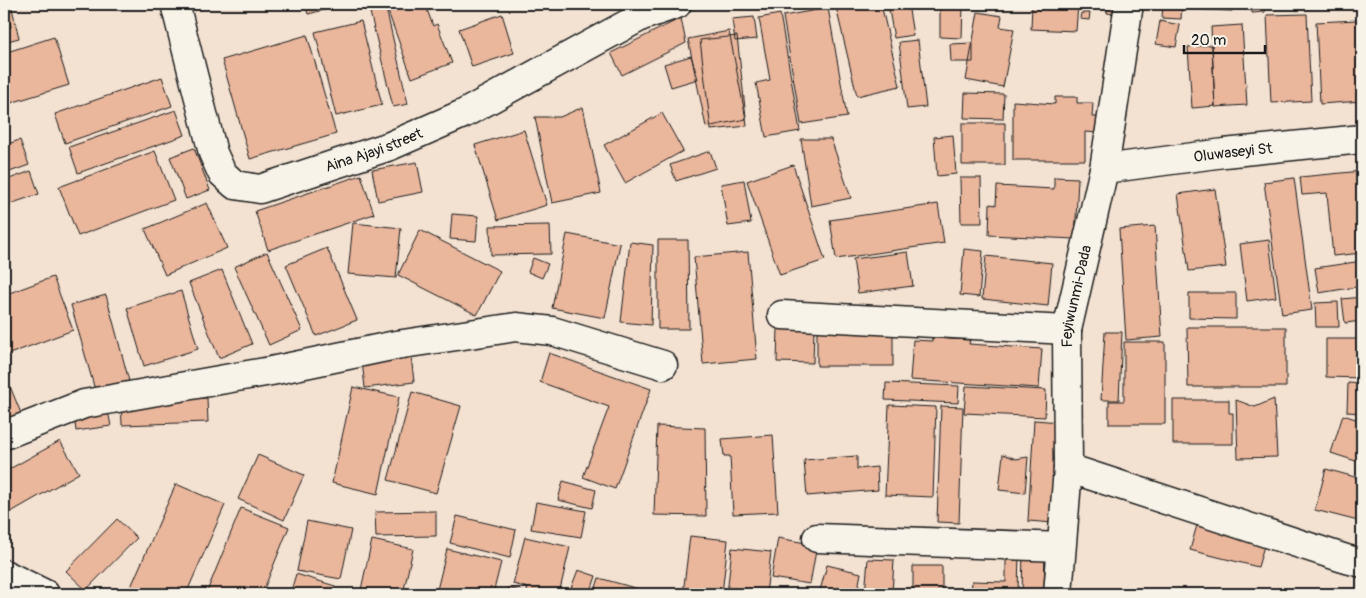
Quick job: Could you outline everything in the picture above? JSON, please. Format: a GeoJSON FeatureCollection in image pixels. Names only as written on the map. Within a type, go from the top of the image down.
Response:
{"type":"FeatureCollection","features":[{"type":"Feature","properties":{"kind":"street","name":"Aina Ajayi street"},"geometry":{"type":"LineString","coordinates":[[175,4],[213,153],[222,172],[235,185],[260,189],[390,146],[463,114],[642,16],[677,4]]}},
{"type":"Feature","properties":{"kind":"street","name":"Feyiwunmi-Dada"},"geometry":{"type":"LineString","coordinates":[[1058,594],[1068,468],[1066,330],[1104,169],[1129,4]]}},
{"type":"Feature","properties":{"kind":"street","name":"Oluwaseyi St"},"geometry":{"type":"LineString","coordinates":[[1104,169],[1224,153],[1362,140]]}},
{"type":"Feature","properties":{"kind":"street"},"geometry":{"type":"LineString","coordinates":[[782,315],[1066,330]]}},
{"type":"Feature","properties":{"kind":"street"},"geometry":{"type":"LineString","coordinates":[[4,435],[84,404],[271,371],[396,345],[516,327],[552,331],[663,365]]}},
{"type":"Feature","properties":{"kind":"street"},"geometry":{"type":"LineString","coordinates":[[1068,468],[1362,563]]}},
{"type":"Feature","properties":{"kind":"street"},"geometry":{"type":"LineString","coordinates":[[817,538],[1061,547]]}},
{"type":"Feature","properties":{"kind":"street"},"geometry":{"type":"LineString","coordinates":[[4,574],[45,594]]}},
{"type":"Feature","properties":{"kind":"building"},"geometry":{"type":"Polygon","coordinates":[[[4,4],[11,4],[19,38],[4,42],[4,4]]]}},
{"type":"Feature","properties":{"kind":"building"},"geometry":{"type":"Polygon","coordinates":[[[305,4],[348,4],[308,14],[305,4]]]}},
{"type":"Feature","properties":{"kind":"building"},"geometry":{"type":"Polygon","coordinates":[[[359,4],[385,4],[408,104],[393,107],[369,8],[360,10],[359,4]]]}},
{"type":"Feature","properties":{"kind":"building"},"geometry":{"type":"Polygon","coordinates":[[[393,4],[425,4],[433,26],[437,24],[452,63],[412,78],[386,6],[393,4]]]}},
{"type":"Feature","properties":{"kind":"building"},"geometry":{"type":"Polygon","coordinates":[[[850,4],[881,4],[900,86],[857,96],[836,7],[850,4]]]}},
{"type":"Feature","properties":{"kind":"building"},"geometry":{"type":"Polygon","coordinates":[[[888,4],[908,4],[913,35],[894,38],[888,4]]]}},
{"type":"Feature","properties":{"kind":"building"},"geometry":{"type":"Polygon","coordinates":[[[940,4],[963,4],[962,38],[940,37],[940,4]]]}},
{"type":"Feature","properties":{"kind":"building"},"geometry":{"type":"Polygon","coordinates":[[[1032,4],[1078,4],[1076,31],[1031,29],[1032,4]]]}},
{"type":"Feature","properties":{"kind":"building"},"geometry":{"type":"Polygon","coordinates":[[[1107,4],[1118,4],[1118,14],[1107,13],[1107,4]]]}},
{"type":"Feature","properties":{"kind":"building"},"geometry":{"type":"Polygon","coordinates":[[[1163,4],[1182,4],[1181,19],[1162,18],[1163,4]]]}},
{"type":"Feature","properties":{"kind":"building"},"geometry":{"type":"Polygon","coordinates":[[[1185,4],[1233,4],[1232,11],[1185,9],[1185,4]]]}},
{"type":"Feature","properties":{"kind":"building"},"geometry":{"type":"Polygon","coordinates":[[[1252,4],[1265,4],[1265,12],[1252,13],[1252,4]]]}},
{"type":"Feature","properties":{"kind":"building"},"geometry":{"type":"Polygon","coordinates":[[[1296,4],[1313,4],[1313,7],[1297,10],[1296,4]]]}},
{"type":"Feature","properties":{"kind":"building"},"geometry":{"type":"Polygon","coordinates":[[[828,8],[847,117],[801,124],[783,16],[828,8]]]}},
{"type":"Feature","properties":{"kind":"building"},"geometry":{"type":"Polygon","coordinates":[[[7,10],[11,27],[4,29],[4,11],[7,10]]]}},
{"type":"Feature","properties":{"kind":"building"},"geometry":{"type":"Polygon","coordinates":[[[978,12],[1002,16],[1000,27],[1014,29],[1003,87],[966,80],[978,12]]]}},
{"type":"Feature","properties":{"kind":"building"},"geometry":{"type":"Polygon","coordinates":[[[1081,13],[1090,13],[1089,20],[1080,19],[1081,13]]]}},
{"type":"Feature","properties":{"kind":"building"},"geometry":{"type":"Polygon","coordinates":[[[502,14],[514,53],[472,67],[459,29],[502,14]]]}},
{"type":"Feature","properties":{"kind":"building"},"geometry":{"type":"Polygon","coordinates":[[[780,14],[800,131],[766,137],[756,83],[770,80],[759,18],[780,14]]]}},
{"type":"Feature","properties":{"kind":"building"},"geometry":{"type":"Polygon","coordinates":[[[1307,14],[1311,101],[1271,103],[1267,15],[1307,14]]]}},
{"type":"Feature","properties":{"kind":"building"},"geometry":{"type":"Polygon","coordinates":[[[754,17],[757,39],[735,41],[732,19],[754,17]]]}},
{"type":"Feature","properties":{"kind":"building"},"geometry":{"type":"Polygon","coordinates":[[[681,18],[686,43],[622,75],[611,53],[681,18]]]}},
{"type":"Feature","properties":{"kind":"building"},"geometry":{"type":"Polygon","coordinates":[[[1358,20],[1362,101],[1320,104],[1316,22],[1358,20]]]}},
{"type":"Feature","properties":{"kind":"building"},"geometry":{"type":"Polygon","coordinates":[[[361,21],[382,105],[336,116],[315,32],[361,21]]]}},
{"type":"Feature","properties":{"kind":"building"},"geometry":{"type":"Polygon","coordinates":[[[1160,21],[1180,25],[1176,47],[1156,44],[1160,21]]]}},
{"type":"Feature","properties":{"kind":"building"},"geometry":{"type":"Polygon","coordinates":[[[1242,25],[1247,105],[1215,107],[1211,27],[1242,25]]]}},
{"type":"Feature","properties":{"kind":"building"},"geometry":{"type":"Polygon","coordinates":[[[729,31],[746,119],[706,127],[688,39],[729,31]]]}},
{"type":"Feature","properties":{"kind":"building"},"geometry":{"type":"Polygon","coordinates":[[[307,35],[336,134],[250,159],[222,60],[307,35]]]}},
{"type":"Feature","properties":{"kind":"building"},"geometry":{"type":"Polygon","coordinates":[[[737,36],[747,126],[711,130],[700,40],[737,36]]]}},
{"type":"Feature","properties":{"kind":"building"},"geometry":{"type":"Polygon","coordinates":[[[54,37],[69,85],[4,105],[4,53],[54,37]]]}},
{"type":"Feature","properties":{"kind":"building"},"geometry":{"type":"Polygon","coordinates":[[[918,40],[926,107],[907,109],[899,42],[918,40]]]}},
{"type":"Feature","properties":{"kind":"building"},"geometry":{"type":"Polygon","coordinates":[[[973,43],[973,62],[951,62],[950,44],[973,43]]]}},
{"type":"Feature","properties":{"kind":"building"},"geometry":{"type":"Polygon","coordinates":[[[1212,45],[1215,106],[1192,108],[1188,47],[1212,45]]]}},
{"type":"Feature","properties":{"kind":"building"},"geometry":{"type":"Polygon","coordinates":[[[691,56],[698,79],[671,87],[664,64],[691,56]]]}},
{"type":"Feature","properties":{"kind":"building"},"geometry":{"type":"Polygon","coordinates":[[[162,77],[172,106],[65,143],[55,114],[162,77]]]}},
{"type":"Feature","properties":{"kind":"building"},"geometry":{"type":"Polygon","coordinates":[[[965,93],[1004,94],[1003,119],[964,118],[965,93]]]}},
{"type":"Feature","properties":{"kind":"building"},"geometry":{"type":"Polygon","coordinates":[[[1055,97],[1077,97],[1077,103],[1093,103],[1092,117],[1100,117],[1100,133],[1085,132],[1085,160],[1013,160],[1013,101],[1055,104],[1055,97]]]}},
{"type":"Feature","properties":{"kind":"building"},"geometry":{"type":"Polygon","coordinates":[[[583,107],[601,193],[552,203],[535,117],[560,117],[583,107]]]}},
{"type":"Feature","properties":{"kind":"building"},"geometry":{"type":"Polygon","coordinates":[[[176,110],[185,135],[78,173],[69,147],[176,110]]]}},
{"type":"Feature","properties":{"kind":"building"},"geometry":{"type":"Polygon","coordinates":[[[662,113],[683,151],[625,183],[604,145],[662,113]]]}},
{"type":"Feature","properties":{"kind":"building"},"geometry":{"type":"Polygon","coordinates":[[[962,123],[1005,123],[1005,165],[962,165],[962,123]]]}},
{"type":"Feature","properties":{"kind":"building"},"geometry":{"type":"Polygon","coordinates":[[[524,130],[547,205],[498,220],[475,145],[524,130]]]}},
{"type":"Feature","properties":{"kind":"building"},"geometry":{"type":"Polygon","coordinates":[[[953,135],[956,174],[937,176],[934,137],[953,135]]]}},
{"type":"Feature","properties":{"kind":"building"},"geometry":{"type":"Polygon","coordinates":[[[801,139],[831,139],[851,198],[811,206],[801,139]]]}},
{"type":"Feature","properties":{"kind":"building"},"geometry":{"type":"Polygon","coordinates":[[[20,140],[29,165],[4,174],[4,145],[20,140]]]}},
{"type":"Feature","properties":{"kind":"building"},"geometry":{"type":"Polygon","coordinates":[[[194,148],[210,190],[186,199],[170,157],[194,148]]]}},
{"type":"Feature","properties":{"kind":"building"},"geometry":{"type":"Polygon","coordinates":[[[155,151],[174,200],[78,236],[59,187],[155,151]]]}},
{"type":"Feature","properties":{"kind":"building"},"geometry":{"type":"Polygon","coordinates":[[[710,151],[716,168],[676,181],[670,165],[710,151]]]}},
{"type":"Feature","properties":{"kind":"building"},"geometry":{"type":"Polygon","coordinates":[[[417,162],[423,192],[378,201],[372,170],[417,162]]]}},
{"type":"Feature","properties":{"kind":"building"},"geometry":{"type":"Polygon","coordinates":[[[793,165],[825,260],[780,275],[747,181],[793,165]]]}},
{"type":"Feature","properties":{"kind":"building"},"geometry":{"type":"Polygon","coordinates":[[[31,171],[39,194],[4,206],[4,181],[31,171]]]}},
{"type":"Feature","properties":{"kind":"building"},"geometry":{"type":"Polygon","coordinates":[[[1362,171],[1362,253],[1333,256],[1327,193],[1302,195],[1300,177],[1362,171]]]}},
{"type":"Feature","properties":{"kind":"building"},"geometry":{"type":"Polygon","coordinates":[[[361,175],[374,214],[268,250],[255,211],[361,175]]]}},
{"type":"Feature","properties":{"kind":"building"},"geometry":{"type":"Polygon","coordinates":[[[1054,177],[1078,178],[1075,239],[989,235],[990,204],[996,205],[997,186],[1054,189],[1054,177]]]}},
{"type":"Feature","properties":{"kind":"building"},"geometry":{"type":"Polygon","coordinates":[[[960,178],[981,178],[982,223],[961,223],[960,178]]]}},
{"type":"Feature","properties":{"kind":"building"},"geometry":{"type":"Polygon","coordinates":[[[1294,178],[1312,310],[1282,314],[1264,182],[1294,178]]]}},
{"type":"Feature","properties":{"kind":"building"},"geometry":{"type":"Polygon","coordinates":[[[744,180],[751,223],[728,226],[721,184],[744,180]]]}},
{"type":"Feature","properties":{"kind":"building"},"geometry":{"type":"Polygon","coordinates":[[[1215,189],[1226,267],[1189,271],[1178,194],[1215,189]]]}},
{"type":"Feature","properties":{"kind":"building"},"geometry":{"type":"Polygon","coordinates":[[[207,203],[227,248],[165,275],[145,229],[207,203]]]}},
{"type":"Feature","properties":{"kind":"building"},"geometry":{"type":"Polygon","coordinates":[[[938,204],[944,243],[836,259],[830,220],[938,204]]]}},
{"type":"Feature","properties":{"kind":"building"},"geometry":{"type":"Polygon","coordinates":[[[452,214],[478,216],[476,241],[450,239],[452,214]]]}},
{"type":"Feature","properties":{"kind":"building"},"geometry":{"type":"Polygon","coordinates":[[[353,223],[401,228],[396,278],[348,274],[353,223]]]}},
{"type":"Feature","properties":{"kind":"building"},"geometry":{"type":"Polygon","coordinates":[[[550,225],[551,254],[491,255],[490,226],[550,225]]]}},
{"type":"Feature","properties":{"kind":"building"},"geometry":{"type":"Polygon","coordinates":[[[1155,226],[1162,337],[1126,340],[1119,229],[1155,226]]]}},
{"type":"Feature","properties":{"kind":"building"},"geometry":{"type":"Polygon","coordinates":[[[420,230],[500,271],[477,315],[398,275],[420,230]]]}},
{"type":"Feature","properties":{"kind":"building"},"geometry":{"type":"Polygon","coordinates":[[[567,234],[620,244],[605,318],[552,308],[567,234]]]}},
{"type":"Feature","properties":{"kind":"building"},"geometry":{"type":"Polygon","coordinates":[[[658,240],[688,240],[689,329],[658,329],[658,240]]]}},
{"type":"Feature","properties":{"kind":"building"},"geometry":{"type":"Polygon","coordinates":[[[1269,240],[1276,297],[1247,301],[1240,244],[1269,240]]]}},
{"type":"Feature","properties":{"kind":"building"},"geometry":{"type":"Polygon","coordinates":[[[630,242],[653,245],[651,325],[621,322],[630,242]]]}},
{"type":"Feature","properties":{"kind":"building"},"geometry":{"type":"Polygon","coordinates":[[[327,248],[357,320],[316,336],[286,265],[327,248]]]}},
{"type":"Feature","properties":{"kind":"building"},"geometry":{"type":"Polygon","coordinates":[[[964,249],[983,251],[979,297],[960,295],[964,249]]]}},
{"type":"Feature","properties":{"kind":"building"},"geometry":{"type":"Polygon","coordinates":[[[267,252],[302,330],[269,345],[234,267],[267,252]]]}},
{"type":"Feature","properties":{"kind":"building"},"geometry":{"type":"Polygon","coordinates":[[[748,252],[757,359],[703,364],[694,257],[748,252]]]}},
{"type":"Feature","properties":{"kind":"building"},"geometry":{"type":"Polygon","coordinates":[[[908,252],[913,286],[858,293],[853,259],[908,252]]]}},
{"type":"Feature","properties":{"kind":"building"},"geometry":{"type":"Polygon","coordinates":[[[986,256],[1052,263],[1048,306],[982,299],[986,256]]]}},
{"type":"Feature","properties":{"kind":"building"},"geometry":{"type":"Polygon","coordinates":[[[533,258],[548,264],[542,278],[528,272],[533,258]]]}},
{"type":"Feature","properties":{"kind":"building"},"geometry":{"type":"Polygon","coordinates":[[[1362,261],[1362,286],[1319,293],[1315,268],[1362,261]]]}},
{"type":"Feature","properties":{"kind":"building"},"geometry":{"type":"Polygon","coordinates":[[[222,270],[252,344],[219,358],[189,283],[222,270]]]}},
{"type":"Feature","properties":{"kind":"building"},"geometry":{"type":"Polygon","coordinates":[[[53,277],[73,330],[4,356],[4,295],[53,277]]]}},
{"type":"Feature","properties":{"kind":"building"},"geometry":{"type":"Polygon","coordinates":[[[181,291],[198,349],[144,366],[127,308],[181,291]]]}},
{"type":"Feature","properties":{"kind":"building"},"geometry":{"type":"Polygon","coordinates":[[[1189,293],[1236,293],[1236,319],[1189,318],[1189,293]]]}},
{"type":"Feature","properties":{"kind":"building"},"geometry":{"type":"Polygon","coordinates":[[[106,295],[129,381],[95,390],[71,305],[106,295]]]}},
{"type":"Feature","properties":{"kind":"building"},"geometry":{"type":"Polygon","coordinates":[[[1362,297],[1362,321],[1345,323],[1342,299],[1362,297]]]}},
{"type":"Feature","properties":{"kind":"building"},"geometry":{"type":"Polygon","coordinates":[[[1338,302],[1339,327],[1316,327],[1315,303],[1338,302]]]}},
{"type":"Feature","properties":{"kind":"building"},"geometry":{"type":"Polygon","coordinates":[[[1187,327],[1286,327],[1286,387],[1188,387],[1187,327]]]}},
{"type":"Feature","properties":{"kind":"building"},"geometry":{"type":"Polygon","coordinates":[[[778,328],[814,329],[813,363],[777,362],[778,328]]]}},
{"type":"Feature","properties":{"kind":"building"},"geometry":{"type":"Polygon","coordinates":[[[817,330],[893,330],[893,366],[817,366],[817,330]]]}},
{"type":"Feature","properties":{"kind":"building"},"geometry":{"type":"Polygon","coordinates":[[[1105,332],[1122,332],[1119,400],[1101,400],[1105,332]]]}},
{"type":"Feature","properties":{"kind":"building"},"geometry":{"type":"Polygon","coordinates":[[[932,338],[970,340],[969,344],[1042,349],[1039,388],[910,380],[913,340],[932,341],[932,338]]]}},
{"type":"Feature","properties":{"kind":"building"},"geometry":{"type":"Polygon","coordinates":[[[1326,339],[1362,339],[1362,378],[1326,377],[1326,339]]]}},
{"type":"Feature","properties":{"kind":"building"},"geometry":{"type":"Polygon","coordinates":[[[1124,342],[1165,342],[1165,424],[1109,424],[1109,401],[1124,401],[1124,342]]]}},
{"type":"Feature","properties":{"kind":"building"},"geometry":{"type":"Polygon","coordinates":[[[549,353],[651,389],[615,489],[583,477],[609,407],[540,382],[549,353]]]}},
{"type":"Feature","properties":{"kind":"building"},"geometry":{"type":"Polygon","coordinates":[[[411,355],[414,382],[365,388],[362,361],[411,355]]]}},
{"type":"Feature","properties":{"kind":"building"},"geometry":{"type":"Polygon","coordinates":[[[4,372],[23,418],[4,427],[4,372]]]}},
{"type":"Feature","properties":{"kind":"building"},"geometry":{"type":"Polygon","coordinates":[[[886,383],[959,386],[958,403],[885,400],[886,383]]]}},
{"type":"Feature","properties":{"kind":"building"},"geometry":{"type":"Polygon","coordinates":[[[1348,383],[1362,384],[1362,413],[1347,412],[1348,383]]]}},
{"type":"Feature","properties":{"kind":"building"},"geometry":{"type":"Polygon","coordinates":[[[966,386],[1046,390],[1045,417],[964,413],[966,386]]]}},
{"type":"Feature","properties":{"kind":"building"},"geometry":{"type":"Polygon","coordinates":[[[353,387],[399,397],[378,494],[332,483],[353,387]]]}},
{"type":"Feature","properties":{"kind":"building"},"geometry":{"type":"Polygon","coordinates":[[[412,392],[461,406],[436,493],[388,480],[412,392]]]}},
{"type":"Feature","properties":{"kind":"building"},"geometry":{"type":"Polygon","coordinates":[[[207,398],[208,422],[122,425],[121,401],[207,398]]]}},
{"type":"Feature","properties":{"kind":"building"},"geometry":{"type":"Polygon","coordinates":[[[1274,399],[1277,457],[1238,458],[1236,400],[1255,407],[1274,399]]]}},
{"type":"Feature","properties":{"kind":"building"},"geometry":{"type":"Polygon","coordinates":[[[1173,400],[1229,400],[1229,413],[1233,413],[1233,444],[1173,444],[1173,400]]]}},
{"type":"Feature","properties":{"kind":"building"},"geometry":{"type":"Polygon","coordinates":[[[889,405],[936,407],[933,497],[885,495],[889,405]]]}},
{"type":"Feature","properties":{"kind":"building"},"geometry":{"type":"Polygon","coordinates":[[[941,406],[963,407],[959,523],[937,522],[941,406]]]}},
{"type":"Feature","properties":{"kind":"building"},"geometry":{"type":"Polygon","coordinates":[[[108,411],[111,426],[76,431],[74,416],[108,411]]]}},
{"type":"Feature","properties":{"kind":"building"},"geometry":{"type":"Polygon","coordinates":[[[1343,415],[1362,421],[1362,463],[1331,453],[1343,415]]]}},
{"type":"Feature","properties":{"kind":"building"},"geometry":{"type":"Polygon","coordinates":[[[1034,420],[1060,422],[1054,523],[1028,521],[1034,420]]]}},
{"type":"Feature","properties":{"kind":"building"},"geometry":{"type":"Polygon","coordinates":[[[657,426],[705,428],[706,516],[654,515],[657,426]]]}},
{"type":"Feature","properties":{"kind":"building"},"geometry":{"type":"Polygon","coordinates":[[[773,435],[778,512],[733,514],[730,456],[724,456],[722,439],[773,435]]]}},
{"type":"Feature","properties":{"kind":"building"},"geometry":{"type":"Polygon","coordinates":[[[60,441],[79,473],[4,516],[4,472],[60,441]]]}},
{"type":"Feature","properties":{"kind":"building"},"geometry":{"type":"Polygon","coordinates":[[[1003,454],[1016,459],[1028,457],[1025,493],[999,490],[1003,454]]]}},
{"type":"Feature","properties":{"kind":"building"},"geometry":{"type":"Polygon","coordinates":[[[258,455],[304,475],[284,520],[238,499],[258,455]]]}},
{"type":"Feature","properties":{"kind":"building"},"geometry":{"type":"Polygon","coordinates":[[[857,456],[857,469],[877,467],[878,490],[807,496],[804,460],[857,456]]]}},
{"type":"Feature","properties":{"kind":"building"},"geometry":{"type":"Polygon","coordinates":[[[1326,469],[1362,479],[1362,503],[1358,521],[1315,510],[1326,469]]]}},
{"type":"Feature","properties":{"kind":"building"},"geometry":{"type":"Polygon","coordinates":[[[563,481],[596,490],[592,508],[558,500],[563,481]]]}},
{"type":"Feature","properties":{"kind":"building"},"geometry":{"type":"Polygon","coordinates":[[[176,484],[225,505],[186,594],[143,594],[130,589],[176,484]]]}},
{"type":"Feature","properties":{"kind":"building"},"geometry":{"type":"Polygon","coordinates":[[[536,502],[586,511],[581,537],[531,529],[536,502]]]}},
{"type":"Feature","properties":{"kind":"building"},"geometry":{"type":"Polygon","coordinates":[[[241,508],[289,527],[262,594],[206,594],[241,508]]]}},
{"type":"Feature","properties":{"kind":"building"},"geometry":{"type":"Polygon","coordinates":[[[436,511],[436,536],[376,537],[375,512],[436,511]]]}},
{"type":"Feature","properties":{"kind":"building"},"geometry":{"type":"Polygon","coordinates":[[[457,516],[516,530],[510,558],[450,543],[457,516]]]}},
{"type":"Feature","properties":{"kind":"building"},"geometry":{"type":"Polygon","coordinates":[[[117,519],[137,538],[86,590],[66,571],[117,519]]]}},
{"type":"Feature","properties":{"kind":"building"},"geometry":{"type":"Polygon","coordinates":[[[307,521],[351,530],[341,579],[297,571],[307,521]]]}},
{"type":"Feature","properties":{"kind":"building"},"geometry":{"type":"Polygon","coordinates":[[[1197,525],[1265,542],[1258,567],[1190,550],[1197,525]]]}},
{"type":"Feature","properties":{"kind":"building"},"geometry":{"type":"Polygon","coordinates":[[[690,536],[728,540],[722,594],[683,594],[690,536]]]}},
{"type":"Feature","properties":{"kind":"building"},"geometry":{"type":"Polygon","coordinates":[[[525,537],[570,547],[559,594],[526,594],[528,588],[513,584],[525,537]]]}},
{"type":"Feature","properties":{"kind":"building"},"geometry":{"type":"Polygon","coordinates":[[[778,538],[817,545],[810,584],[771,578],[778,538]]]}},
{"type":"Feature","properties":{"kind":"building"},"geometry":{"type":"Polygon","coordinates":[[[372,540],[413,549],[403,594],[360,594],[372,540]]]}},
{"type":"Feature","properties":{"kind":"building"},"geometry":{"type":"Polygon","coordinates":[[[732,548],[771,552],[766,594],[727,594],[732,548]]]}},
{"type":"Feature","properties":{"kind":"building"},"geometry":{"type":"Polygon","coordinates":[[[447,549],[501,562],[493,594],[436,594],[447,549]]]}},
{"type":"Feature","properties":{"kind":"building"},"geometry":{"type":"Polygon","coordinates":[[[1006,550],[1019,551],[1018,594],[971,594],[972,581],[1006,582],[1006,550]]]}},
{"type":"Feature","properties":{"kind":"building"},"geometry":{"type":"Polygon","coordinates":[[[1023,550],[1045,551],[1044,594],[1022,594],[1023,550]]]}},
{"type":"Feature","properties":{"kind":"building"},"geometry":{"type":"Polygon","coordinates":[[[868,559],[894,560],[892,594],[865,594],[868,559]]]}},
{"type":"Feature","properties":{"kind":"building"},"geometry":{"type":"Polygon","coordinates":[[[827,565],[861,573],[857,594],[819,594],[827,565]]]}},
{"type":"Feature","properties":{"kind":"building"},"geometry":{"type":"Polygon","coordinates":[[[913,566],[942,566],[942,594],[913,594],[913,566]]]}},
{"type":"Feature","properties":{"kind":"building"},"geometry":{"type":"Polygon","coordinates":[[[578,570],[596,576],[590,594],[571,588],[578,570]]]}},
{"type":"Feature","properties":{"kind":"building"},"geometry":{"type":"Polygon","coordinates":[[[296,574],[335,586],[333,594],[290,594],[296,574]]]}},
{"type":"Feature","properties":{"kind":"building"},"geometry":{"type":"Polygon","coordinates":[[[599,578],[653,593],[653,594],[594,594],[599,578]]]}},
{"type":"Feature","properties":{"kind":"building"},"geometry":{"type":"Polygon","coordinates":[[[508,588],[523,592],[523,594],[506,594],[508,588]]]}},
{"type":"Feature","properties":{"kind":"building"},"geometry":{"type":"Polygon","coordinates":[[[567,589],[585,594],[566,594],[567,589]]]}}]}
